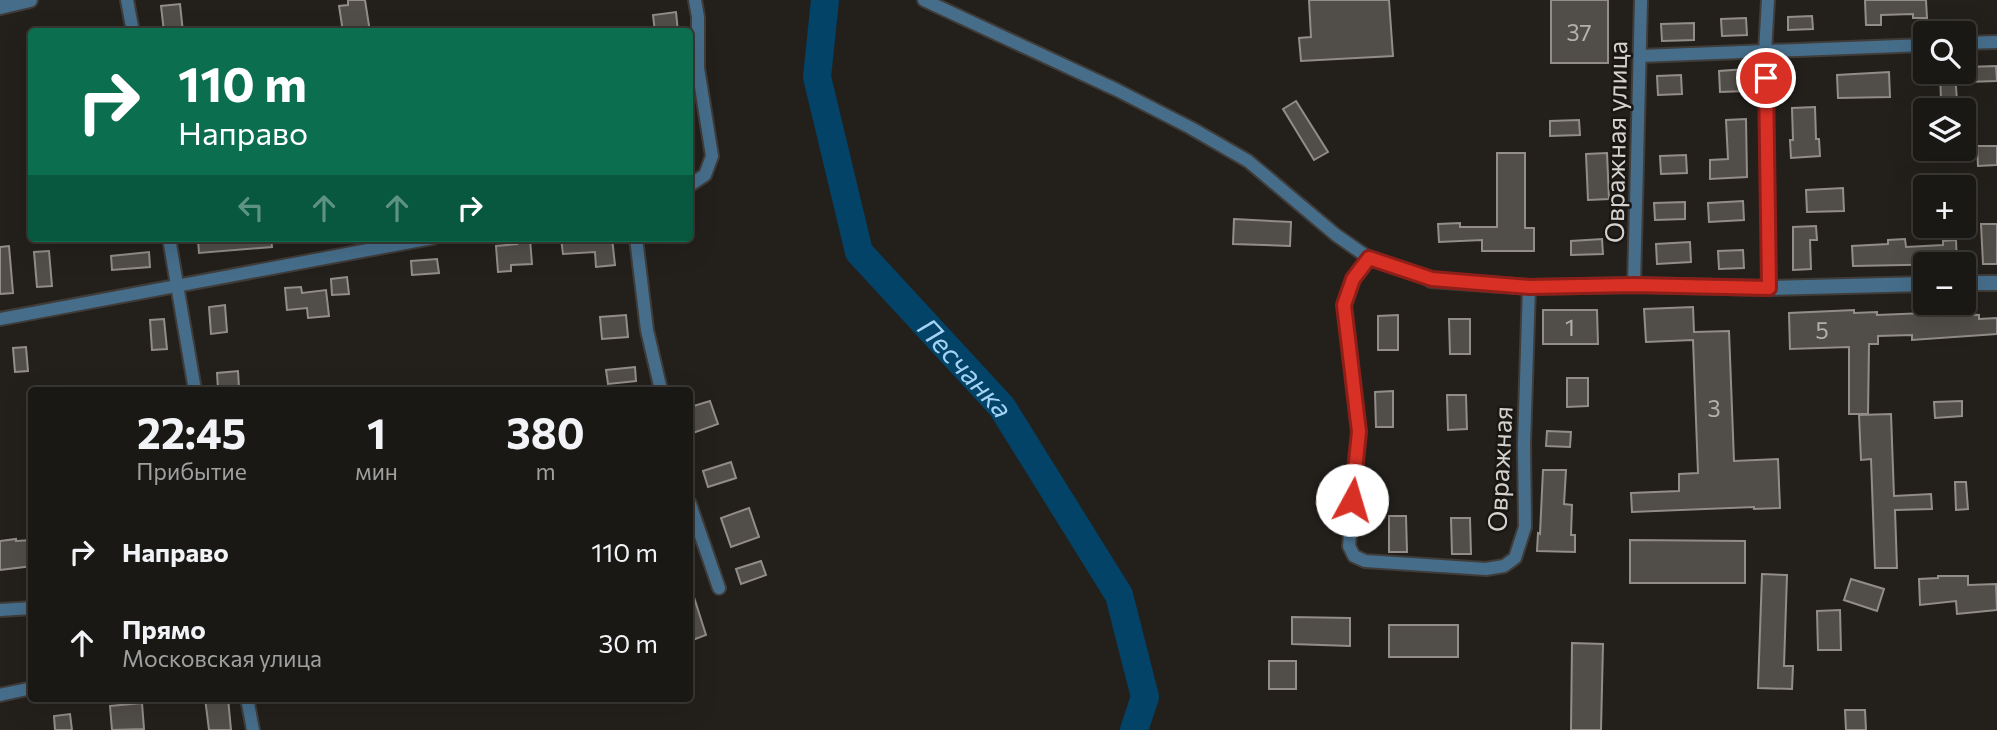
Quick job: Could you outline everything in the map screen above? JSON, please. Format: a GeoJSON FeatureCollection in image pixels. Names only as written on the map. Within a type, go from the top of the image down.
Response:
{"type":"FeatureCollection","features":[{"type":"Feature","properties":{"kind":"street"},"geometry":{"type":"LineString","coordinates":[[0,7],[30,0]]}},
{"type":"Feature","properties":{"kind":"street"},"geometry":{"type":"LineString","coordinates":[[128,0],[132,28]]}},
{"type":"Feature","properties":{"kind":"street"},"geometry":{"type":"LineString","coordinates":[[693,183],[705,175],[712,156],[698,68],[698,17],[695,0]]}},
{"type":"Feature","properties":{"kind":"street"},"geometry":{"type":"LineString","coordinates":[[924,0],[1117,90],[1191,128],[1248,161],[1336,236],[1369,258],[1432,279],[1529,287],[1634,285],[1769,288],[1913,284]]}},
{"type":"Feature","properties":{"kind":"street","name":"Овражная улица"},"geometry":{"type":"LineString","coordinates":[[1634,285],[1641,0]]}},
{"type":"Feature","properties":{"kind":"street"},"geometry":{"type":"LineString","coordinates":[[1768,0],[1765,51],[1769,288]]}},
{"type":"Feature","properties":{"kind":"street"},"geometry":{"type":"LineString","coordinates":[[1976,43],[1997,42]]}},
{"type":"Feature","properties":{"kind":"street"},"geometry":{"type":"LineString","coordinates":[[1640,56],[1913,45]]}},
{"type":"Feature","properties":{"kind":"street"},"geometry":{"type":"LineString","coordinates":[[170,242],[194,387]]}},
{"type":"Feature","properties":{"kind":"street"},"geometry":{"type":"LineString","coordinates":[[0,319],[410,242]]}},
{"type":"Feature","properties":{"kind":"street"},"geometry":{"type":"LineString","coordinates":[[636,242],[647,330],[660,387]]}},
{"type":"Feature","properties":{"kind":"street","name":"Овражная"},"geometry":{"type":"LineString","coordinates":[[1369,258],[1353,279],[1344,305],[1359,432],[1349,546],[1354,556],[1365,561],[1486,569],[1504,566],[1515,558],[1525,527],[1524,444],[1529,287]]}},
{"type":"Feature","properties":{"kind":"street"},"geometry":{"type":"LineString","coordinates":[[1976,284],[1997,283]]}},
{"type":"Feature","properties":{"kind":"street"},"geometry":{"type":"LineString","coordinates":[[693,513],[719,588]]}},
{"type":"Feature","properties":{"kind":"street"},"geometry":{"type":"LineString","coordinates":[[0,610],[28,608]]}},
{"type":"Feature","properties":{"kind":"street"},"geometry":{"type":"LineString","coordinates":[[0,695],[28,689]]}},
{"type":"Feature","properties":{"kind":"street"},"geometry":{"type":"LineString","coordinates":[[248,702],[253,730]]}},
{"type":"Feature","properties":{"kind":"building"},"geometry":{"type":"Polygon","coordinates":[[[348,0],[365,0],[369,28],[342,28],[339,6],[348,5],[348,0]]]}},
{"type":"Feature","properties":{"kind":"building"},"geometry":{"type":"Polygon","coordinates":[[[1309,0],[1389,0],[1393,56],[1301,61],[1299,38],[1311,37],[1309,0]]]}},
{"type":"Feature","properties":{"kind":"building"},"geometry":{"type":"Polygon","coordinates":[[[1551,0],[1608,0],[1608,63],[1551,63],[1551,0]]]}},
{"type":"Feature","properties":{"kind":"building"},"geometry":{"type":"Polygon","coordinates":[[[1865,0],[1926,0],[1927,18],[1913,18],[1913,14],[1881,15],[1881,25],[1866,25],[1865,0]]]}},
{"type":"Feature","properties":{"kind":"building"},"geometry":{"type":"Polygon","coordinates":[[[180,4],[183,28],[164,28],[161,6],[180,4]]]}},
{"type":"Feature","properties":{"kind":"building"},"geometry":{"type":"Polygon","coordinates":[[[676,12],[678,28],[655,28],[653,15],[676,12]]]}},
{"type":"Feature","properties":{"kind":"building"},"geometry":{"type":"Polygon","coordinates":[[[1812,16],[1813,29],[1788,30],[1788,17],[1812,16]]]}},
{"type":"Feature","properties":{"kind":"building"},"geometry":{"type":"Polygon","coordinates":[[[1746,18],[1747,35],[1722,36],[1721,19],[1746,18]]]}},
{"type":"Feature","properties":{"kind":"building"},"geometry":{"type":"Polygon","coordinates":[[[1694,23],[1694,40],[1662,41],[1661,24],[1694,23]]]}},
{"type":"Feature","properties":{"kind":"building"},"geometry":{"type":"Polygon","coordinates":[[[1996,66],[1997,81],[1976,82],[1976,67],[1996,66]]]}},
{"type":"Feature","properties":{"kind":"building"},"geometry":{"type":"Polygon","coordinates":[[[1746,69],[1747,91],[1720,92],[1719,71],[1746,69]]]}},
{"type":"Feature","properties":{"kind":"building"},"geometry":{"type":"Polygon","coordinates":[[[1889,72],[1890,97],[1838,98],[1837,75],[1889,72]]]}},
{"type":"Feature","properties":{"kind":"building"},"geometry":{"type":"Polygon","coordinates":[[[1681,75],[1682,94],[1658,95],[1657,76],[1681,75]]]}},
{"type":"Feature","properties":{"kind":"building"},"geometry":{"type":"Polygon","coordinates":[[[1940,84],[1956,84],[1957,98],[1941,98],[1940,84]]]}},
{"type":"Feature","properties":{"kind":"building"},"geometry":{"type":"Polygon","coordinates":[[[1296,101],[1328,152],[1314,160],[1283,109],[1296,101]]]}},
{"type":"Feature","properties":{"kind":"building"},"geometry":{"type":"Polygon","coordinates":[[[1815,107],[1816,139],[1819,139],[1820,156],[1791,158],[1792,108],[1815,107]]]}},
{"type":"Feature","properties":{"kind":"building"},"geometry":{"type":"Polygon","coordinates":[[[1746,119],[1747,177],[1710,179],[1710,160],[1728,159],[1726,120],[1746,119]]]}},
{"type":"Feature","properties":{"kind":"building"},"geometry":{"type":"Polygon","coordinates":[[[1579,120],[1580,135],[1550,136],[1550,121],[1579,120]]]}},
{"type":"Feature","properties":{"kind":"building"},"geometry":{"type":"Polygon","coordinates":[[[1977,146],[1997,146],[1997,165],[1978,166],[1977,146]]]}},
{"type":"Feature","properties":{"kind":"building"},"geometry":{"type":"Polygon","coordinates":[[[1497,153],[1525,153],[1525,228],[1534,228],[1534,251],[1482,251],[1482,240],[1439,242],[1438,224],[1460,223],[1460,227],[1497,227],[1497,153]]]}},
{"type":"Feature","properties":{"kind":"building"},"geometry":{"type":"Polygon","coordinates":[[[1607,153],[1609,199],[1588,200],[1586,154],[1607,153]]]}},
{"type":"Feature","properties":{"kind":"building"},"geometry":{"type":"Polygon","coordinates":[[[1686,155],[1687,173],[1661,174],[1660,156],[1686,155]]]}},
{"type":"Feature","properties":{"kind":"building"},"geometry":{"type":"Polygon","coordinates":[[[1843,188],[1844,211],[1807,212],[1806,190],[1843,188]]]}},
{"type":"Feature","properties":{"kind":"building"},"geometry":{"type":"Polygon","coordinates":[[[1743,201],[1744,220],[1709,222],[1708,203],[1743,201]]]}},
{"type":"Feature","properties":{"kind":"building"},"geometry":{"type":"Polygon","coordinates":[[[1685,202],[1685,219],[1655,220],[1654,203],[1685,202]]]}},
{"type":"Feature","properties":{"kind":"building"},"geometry":{"type":"Polygon","coordinates":[[[1234,219],[1291,222],[1290,246],[1233,244],[1234,219]]]}},
{"type":"Feature","properties":{"kind":"building"},"geometry":{"type":"Polygon","coordinates":[[[1981,224],[1997,224],[1997,264],[1983,264],[1981,224]]]}},
{"type":"Feature","properties":{"kind":"building"},"geometry":{"type":"Polygon","coordinates":[[[1816,226],[1817,240],[1810,240],[1811,269],[1793,270],[1793,227],[1816,226]]]}},
{"type":"Feature","properties":{"kind":"building"},"geometry":{"type":"Polygon","coordinates":[[[1602,239],[1603,254],[1571,255],[1571,241],[1602,239]]]}},
{"type":"Feature","properties":{"kind":"building"},"geometry":{"type":"Polygon","coordinates":[[[1905,239],[1906,247],[1943,245],[1943,241],[1956,240],[1956,252],[1913,252],[1913,265],[1853,266],[1852,246],[1888,244],[1888,240],[1905,239]]]}},
{"type":"Feature","properties":{"kind":"building"},"geometry":{"type":"Polygon","coordinates":[[[198,242],[271,242],[272,247],[199,253],[198,242]]]}},
{"type":"Feature","properties":{"kind":"building"},"geometry":{"type":"Polygon","coordinates":[[[516,242],[530,242],[532,264],[511,265],[511,271],[498,272],[496,246],[517,244],[516,242]]]}},
{"type":"Feature","properties":{"kind":"building"},"geometry":{"type":"Polygon","coordinates":[[[562,242],[612,242],[615,265],[596,267],[595,252],[563,254],[562,242]]]}},
{"type":"Feature","properties":{"kind":"building"},"geometry":{"type":"Polygon","coordinates":[[[1690,242],[1691,262],[1657,264],[1656,244],[1690,242]]]}},
{"type":"Feature","properties":{"kind":"building"},"geometry":{"type":"Polygon","coordinates":[[[9,246],[13,293],[0,294],[0,247],[9,246]]]}},
{"type":"Feature","properties":{"kind":"building"},"geometry":{"type":"Polygon","coordinates":[[[1743,250],[1744,268],[1719,269],[1718,251],[1743,250]]]}},
{"type":"Feature","properties":{"kind":"building"},"geometry":{"type":"Polygon","coordinates":[[[49,251],[52,286],[37,287],[34,252],[49,251]]]}},
{"type":"Feature","properties":{"kind":"building"},"geometry":{"type":"Polygon","coordinates":[[[149,252],[150,267],[112,270],[111,256],[149,252]]]}},
{"type":"Feature","properties":{"kind":"building"},"geometry":{"type":"Polygon","coordinates":[[[437,259],[439,273],[412,275],[411,261],[437,259]]]}},
{"type":"Feature","properties":{"kind":"building"},"geometry":{"type":"Polygon","coordinates":[[[347,277],[349,294],[332,295],[331,279],[347,277]]]}},
{"type":"Feature","properties":{"kind":"building"},"geometry":{"type":"Polygon","coordinates":[[[301,287],[302,293],[326,290],[329,316],[308,318],[307,308],[287,310],[285,288],[301,287]]]}},
{"type":"Feature","properties":{"kind":"building"},"geometry":{"type":"Polygon","coordinates":[[[225,305],[227,332],[211,334],[209,307],[225,305]]]}},
{"type":"Feature","properties":{"kind":"building"},"geometry":{"type":"Polygon","coordinates":[[[1693,307],[1694,332],[1729,331],[1734,461],[1778,459],[1780,508],[1632,512],[1631,493],[1679,491],[1679,474],[1698,473],[1693,340],[1646,342],[1644,309],[1693,307]]]}},
{"type":"Feature","properties":{"kind":"building"},"geometry":{"type":"Polygon","coordinates":[[[1543,310],[1597,310],[1598,344],[1543,344],[1543,310]]]}},
{"type":"Feature","properties":{"kind":"building"},"geometry":{"type":"Polygon","coordinates":[[[1854,310],[1854,313],[1877,312],[1877,315],[1979,315],[1979,319],[1997,318],[1997,334],[1912,340],[1912,335],[1878,336],[1878,344],[1869,344],[1868,414],[1849,414],[1849,347],[1790,349],[1789,313],[1854,310]]]}},
{"type":"Feature","properties":{"kind":"building"},"geometry":{"type":"Polygon","coordinates":[[[626,315],[628,337],[602,339],[600,317],[626,315]]]}},
{"type":"Feature","properties":{"kind":"building"},"geometry":{"type":"Polygon","coordinates":[[[1398,315],[1398,350],[1378,350],[1378,316],[1398,315]]]}},
{"type":"Feature","properties":{"kind":"building"},"geometry":{"type":"Polygon","coordinates":[[[164,319],[167,349],[152,350],[150,320],[164,319]]]}},
{"type":"Feature","properties":{"kind":"building"},"geometry":{"type":"Polygon","coordinates":[[[1449,319],[1470,319],[1470,354],[1450,354],[1449,319]]]}},
{"type":"Feature","properties":{"kind":"building"},"geometry":{"type":"Polygon","coordinates":[[[26,347],[28,371],[15,372],[13,348],[26,347]]]}},
{"type":"Feature","properties":{"kind":"building"},"geometry":{"type":"Polygon","coordinates":[[[635,367],[636,381],[608,384],[606,370],[635,367]]]}},
{"type":"Feature","properties":{"kind":"building"},"geometry":{"type":"Polygon","coordinates":[[[238,371],[239,387],[218,387],[217,373],[238,371]]]}},
{"type":"Feature","properties":{"kind":"building"},"geometry":{"type":"Polygon","coordinates":[[[1567,378],[1588,378],[1588,406],[1567,407],[1567,378]]]}},
{"type":"Feature","properties":{"kind":"building"},"geometry":{"type":"Polygon","coordinates":[[[1393,391],[1393,427],[1376,427],[1375,392],[1393,391]]]}},
{"type":"Feature","properties":{"kind":"building"},"geometry":{"type":"Polygon","coordinates":[[[1447,395],[1466,395],[1467,429],[1448,430],[1447,395]]]}},
{"type":"Feature","properties":{"kind":"building"},"geometry":{"type":"Polygon","coordinates":[[[710,401],[718,424],[693,433],[693,406],[710,401]]]}},
{"type":"Feature","properties":{"kind":"building"},"geometry":{"type":"Polygon","coordinates":[[[1962,401],[1962,416],[1935,418],[1934,402],[1962,401]]]}},
{"type":"Feature","properties":{"kind":"building"},"geometry":{"type":"Polygon","coordinates":[[[1891,414],[1894,496],[1931,494],[1932,509],[1895,510],[1897,568],[1875,568],[1871,459],[1861,460],[1859,415],[1891,414]]]}},
{"type":"Feature","properties":{"kind":"building"},"geometry":{"type":"Polygon","coordinates":[[[1547,431],[1571,432],[1570,447],[1546,446],[1547,431]]]}},
{"type":"Feature","properties":{"kind":"building"},"geometry":{"type":"Polygon","coordinates":[[[731,462],[736,478],[708,487],[703,471],[731,462]]]}},
{"type":"Feature","properties":{"kind":"building"},"geometry":{"type":"Polygon","coordinates":[[[1543,470],[1566,470],[1564,504],[1572,505],[1571,535],[1575,535],[1575,552],[1537,551],[1543,470]]]}},
{"type":"Feature","properties":{"kind":"building"},"geometry":{"type":"Polygon","coordinates":[[[1955,482],[1966,482],[1968,509],[1956,510],[1955,482]]]}},
{"type":"Feature","properties":{"kind":"building"},"geometry":{"type":"Polygon","coordinates":[[[749,508],[759,537],[731,547],[721,518],[749,508]]]}},
{"type":"Feature","properties":{"kind":"building"},"geometry":{"type":"Polygon","coordinates":[[[1389,516],[1406,516],[1407,552],[1389,552],[1389,516]]]}},
{"type":"Feature","properties":{"kind":"building"},"geometry":{"type":"Polygon","coordinates":[[[1451,518],[1470,518],[1471,554],[1452,554],[1451,518]]]}},
{"type":"Feature","properties":{"kind":"building"},"geometry":{"type":"Polygon","coordinates":[[[28,540],[28,566],[0,570],[0,541],[28,540]]]}},
{"type":"Feature","properties":{"kind":"building"},"geometry":{"type":"Polygon","coordinates":[[[1630,540],[1745,541],[1745,583],[1630,583],[1630,540]]]}},
{"type":"Feature","properties":{"kind":"building"},"geometry":{"type":"Polygon","coordinates":[[[761,561],[766,575],[741,584],[736,569],[761,561]]]}},
{"type":"Feature","properties":{"kind":"building"},"geometry":{"type":"Polygon","coordinates":[[[1762,574],[1787,575],[1784,666],[1793,666],[1792,689],[1758,688],[1762,574]]]}},
{"type":"Feature","properties":{"kind":"building"},"geometry":{"type":"Polygon","coordinates":[[[1968,576],[1968,585],[1996,584],[1997,610],[1957,614],[1956,601],[1920,605],[1919,579],[1968,576]]]}},
{"type":"Feature","properties":{"kind":"building"},"geometry":{"type":"Polygon","coordinates":[[[1851,579],[1884,589],[1877,611],[1844,600],[1851,579]]]}},
{"type":"Feature","properties":{"kind":"building"},"geometry":{"type":"Polygon","coordinates":[[[693,594],[706,635],[693,640],[693,594]]]}},
{"type":"Feature","properties":{"kind":"building"},"geometry":{"type":"Polygon","coordinates":[[[1840,610],[1841,650],[1818,650],[1817,611],[1840,610]]]}},
{"type":"Feature","properties":{"kind":"building"},"geometry":{"type":"Polygon","coordinates":[[[1292,617],[1350,618],[1350,646],[1292,644],[1292,617]]]}},
{"type":"Feature","properties":{"kind":"building"},"geometry":{"type":"Polygon","coordinates":[[[1389,625],[1458,625],[1458,657],[1389,657],[1389,625]]]}},
{"type":"Feature","properties":{"kind":"building"},"geometry":{"type":"Polygon","coordinates":[[[1572,643],[1603,644],[1601,730],[1571,730],[1572,643]]]}},
{"type":"Feature","properties":{"kind":"building"},"geometry":{"type":"Polygon","coordinates":[[[1269,661],[1296,661],[1296,689],[1269,689],[1269,661]]]}},
{"type":"Feature","properties":{"kind":"building"},"geometry":{"type":"Polygon","coordinates":[[[206,702],[228,702],[231,730],[209,730],[206,702]]]}},
{"type":"Feature","properties":{"kind":"building"},"geometry":{"type":"Polygon","coordinates":[[[142,703],[144,729],[112,730],[110,706],[142,703]]]}},
{"type":"Feature","properties":{"kind":"building"},"geometry":{"type":"Polygon","coordinates":[[[1845,710],[1865,710],[1866,730],[1846,730],[1845,710]]]}},
{"type":"Feature","properties":{"kind":"building"},"geometry":{"type":"Polygon","coordinates":[[[70,714],[72,730],[55,730],[54,716],[70,714]]]}},
{"type":"Feature","properties":{"kind":"waterway","name":"Песчанка"},"geometry":{"type":"LineString","coordinates":[[825,0],[817,77],[859,252],[1002,407],[1119,595],[1145,697],[1134,730]]}},
{"type":"Feature","properties":{"kind":"route"},"geometry":{"type":"LineString","coordinates":[[1352,500],[1359,432],[1344,305],[1353,279],[1369,258],[1432,279],[1529,287],[1634,285],[1769,288],[1766,78]]}}]}
